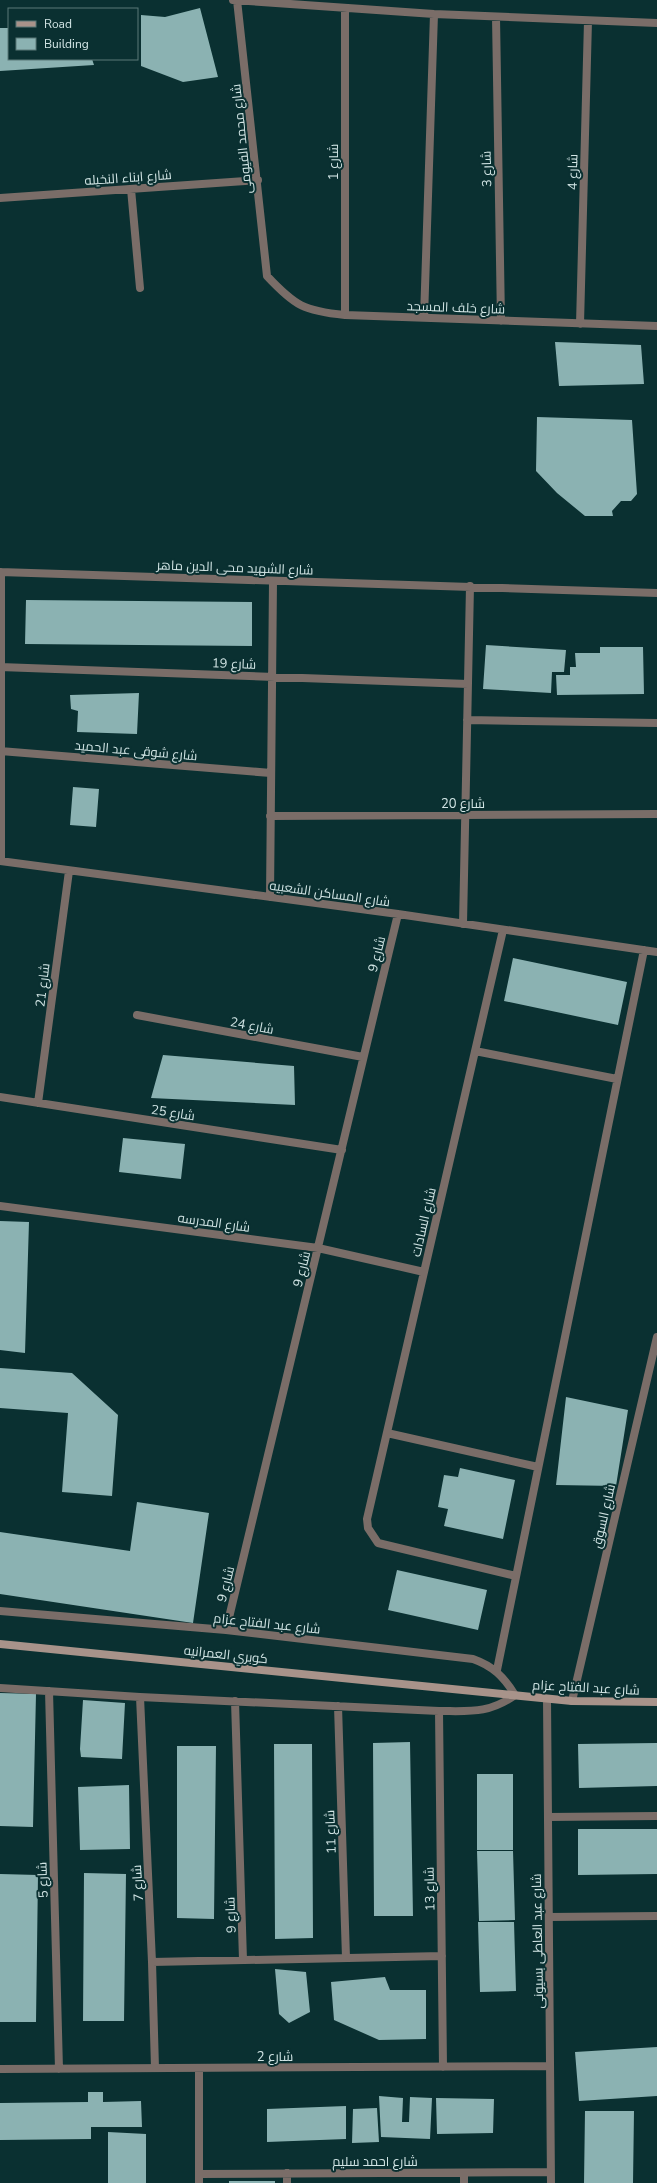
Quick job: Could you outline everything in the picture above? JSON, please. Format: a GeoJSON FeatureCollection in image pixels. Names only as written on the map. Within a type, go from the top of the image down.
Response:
{"type":"FeatureCollection","features":[{"type":"Feature","properties":{"kind":"street"},"geometry":{"type":"LineString","coordinates":[[232,0],[275,1],[434,14],[657,23]]}},
{"type":"Feature","properties":{"kind":"street","name":"شارع محمد الفيومى"},"geometry":{"type":"LineString","coordinates":[[237,0],[258,180],[267,276]]}},
{"type":"Feature","properties":{"kind":"street","name":"شارع 1"},"geometry":{"type":"LineString","coordinates":[[345,315],[346,8]]}},
{"type":"Feature","properties":{"kind":"street"},"geometry":{"type":"LineString","coordinates":[[424,318],[434,14]]}},
{"type":"Feature","properties":{"kind":"street","name":"شارع 3"},"geometry":{"type":"LineString","coordinates":[[496,17],[501,321]]}},
{"type":"Feature","properties":{"kind":"street","name":"شارع 4"},"geometry":{"type":"LineString","coordinates":[[580,324],[588,21]]}},
{"type":"Feature","properties":{"kind":"street","name":"شارع ابناء النخيله"},"geometry":{"type":"LineString","coordinates":[[0,198],[258,180]]}},
{"type":"Feature","properties":{"kind":"street"},"geometry":{"type":"LineString","coordinates":[[131,189],[140,288]]}},
{"type":"Feature","properties":{"kind":"street","name":"شارع خلف المسجد"},"geometry":{"type":"LineString","coordinates":[[267,276],[288,298],[315,312],[345,315],[657,326]]}},
{"type":"Feature","properties":{"kind":"street"},"geometry":{"type":"LineString","coordinates":[[0,572],[0,861]]}},
{"type":"Feature","properties":{"kind":"street","name":"شارع الشهيد محى الدين ماهر"},"geometry":{"type":"LineString","coordinates":[[0,572],[657,593]]}},
{"type":"Feature","properties":{"kind":"street"},"geometry":{"type":"LineString","coordinates":[[270,897],[273,581]]}},
{"type":"Feature","properties":{"kind":"street"},"geometry":{"type":"LineString","coordinates":[[463,924],[470,586]]}},
{"type":"Feature","properties":{"kind":"street","name":"شارع 19"},"geometry":{"type":"LineString","coordinates":[[0,667],[468,684]]}},
{"type":"Feature","properties":{"kind":"street"},"geometry":{"type":"LineString","coordinates":[[467,720],[657,723]]}},
{"type":"Feature","properties":{"kind":"street","name":"شارع شوقى عبد الحميد"},"geometry":{"type":"LineString","coordinates":[[0,751],[271,773]]}},
{"type":"Feature","properties":{"kind":"street","name":"شارع 20"},"geometry":{"type":"LineString","coordinates":[[270,816],[657,814]]}},
{"type":"Feature","properties":{"kind":"street","name":"شارع المساكن الشعبيه"},"geometry":{"type":"LineString","coordinates":[[0,861],[398,914],[657,952]]}},
{"type":"Feature","properties":{"kind":"street","name":"شارع 21"},"geometry":{"type":"LineString","coordinates":[[38,1103],[69,871]]}},
{"type":"Feature","properties":{"kind":"street","name":"شارع 9"},"geometry":{"type":"LineString","coordinates":[[226,1630],[398,914]]}},
{"type":"Feature","properties":{"kind":"street","name":"شارع السادات"},"geometry":{"type":"LineString","coordinates":[[503,930],[367,1519],[368,1528],[378,1543],[516,1576]]}},
{"type":"Feature","properties":{"kind":"street"},"geometry":{"type":"LineString","coordinates":[[496,1670],[644,950]]}},
{"type":"Feature","properties":{"kind":"street","name":"شارع 24"},"geometry":{"type":"LineString","coordinates":[[137,1015],[364,1057]]}},
{"type":"Feature","properties":{"kind":"street"},"geometry":{"type":"LineString","coordinates":[[475,1051],[617,1079]]}},
{"type":"Feature","properties":{"kind":"street","name":"شارع 25"},"geometry":{"type":"LineString","coordinates":[[0,1097],[342,1150]]}},
{"type":"Feature","properties":{"kind":"street","name":"شارع المدرسه"},"geometry":{"type":"LineString","coordinates":[[0,1206],[318,1248],[424,1272]]}},
{"type":"Feature","properties":{"kind":"street","name":"شارع السوق"},"geometry":{"type":"LineString","coordinates":[[572,1701],[657,1337]]}},
{"type":"Feature","properties":{"kind":"street"},"geometry":{"type":"LineString","coordinates":[[387,1433],[538,1468]]}},
{"type":"Feature","properties":{"kind":"street","name":"شارع عبد الفتاح عزام"},"geometry":{"type":"LineString","coordinates":[[0,1611],[226,1630],[473,1658],[496,1670],[507,1682],[515,1695]]}},
{"type":"Feature","properties":{"kind":"street","name":"كوبري العمرانيه"},"geometry":{"type":"LineString","coordinates":[[0,1644],[449,1688]]}},
{"type":"Feature","properties":{"kind":"street","name":"شارع عبد الفتاح عزام"},"geometry":{"type":"LineString","coordinates":[[0,1688],[140,1697],[439,1711],[485,1710],[501,1705],[515,1695]]}},
{"type":"Feature","properties":{"kind":"street","name":"شارع عبد الفتاح عزام"},"geometry":{"type":"LineString","coordinates":[[449,1688],[572,1701],[657,1702]]}},
{"type":"Feature","properties":{"kind":"street","name":"شارع 5"},"geometry":{"type":"LineString","coordinates":[[49,1691],[59,2069]]}},
{"type":"Feature","properties":{"kind":"street","name":"شارع 7"},"geometry":{"type":"LineString","coordinates":[[140,1697],[152,1962],[155,2068]]}},
{"type":"Feature","properties":{"kind":"street","name":"شارع عبد العاطى بسيونى"},"geometry":{"type":"LineString","coordinates":[[547,1699],[551,2183]]}},
{"type":"Feature","properties":{"kind":"street","name":"شارع 9"},"geometry":{"type":"LineString","coordinates":[[235,1701],[244,1960]]}},
{"type":"Feature","properties":{"kind":"street","name":"شارع 11"},"geometry":{"type":"LineString","coordinates":[[338,1706],[346,1958]]}},
{"type":"Feature","properties":{"kind":"street","name":"شارع 13"},"geometry":{"type":"LineString","coordinates":[[439,1711],[443,2067]]}},
{"type":"Feature","properties":{"kind":"street"},"geometry":{"type":"LineString","coordinates":[[548,1816],[657,1816]]}},
{"type":"Feature","properties":{"kind":"street"},"geometry":{"type":"LineString","coordinates":[[548,1917],[657,1916]]}},
{"type":"Feature","properties":{"kind":"street"},"geometry":{"type":"LineString","coordinates":[[152,1962],[442,1956]]}},
{"type":"Feature","properties":{"kind":"street","name":"شارع 2"},"geometry":{"type":"LineString","coordinates":[[0,2069],[550,2066]]}},
{"type":"Feature","properties":{"kind":"street"},"geometry":{"type":"LineString","coordinates":[[198,2068],[199,2183]]}},
{"type":"Feature","properties":{"kind":"street","name":"شارع احمد سليم"},"geometry":{"type":"LineString","coordinates":[[199,2174],[551,2172]]}},
{"type":"Feature","properties":{"kind":"street"},"geometry":{"type":"LineString","coordinates":[[286,2183],[287,2173]]}},
{"type":"Feature","properties":{"kind":"street"},"geometry":{"type":"LineString","coordinates":[[464,2173],[464,2183]]}},
{"type":"Feature","properties":{"kind":"building"},"geometry":{"type":"Polygon","coordinates":[[[200,8],[218,77],[183,82],[141,66],[141,15],[165,17],[200,8]]]}},
{"type":"Feature","properties":{"kind":"building"},"geometry":{"type":"Polygon","coordinates":[[[0,28],[8,28],[8,60],[92,60],[94,65],[0,71],[0,28]]]}},
{"type":"Feature","properties":{"kind":"building"},"geometry":{"type":"Polygon","coordinates":[[[555,342],[641,345],[644,384],[559,386],[555,342]]]}},
{"type":"Feature","properties":{"kind":"building"},"geometry":{"type":"Polygon","coordinates":[[[537,417],[632,420],[637,494],[631,501],[621,501],[612,511],[613,516],[585,516],[557,493],[536,471],[537,417]]]}},
{"type":"Feature","properties":{"kind":"building"},"geometry":{"type":"Polygon","coordinates":[[[26,600],[252,602],[252,646],[25,644],[26,600]]]}},
{"type":"Feature","properties":{"kind":"building"},"geometry":{"type":"Polygon","coordinates":[[[486,645],[566,650],[564,672],[552,672],[551,693],[483,689],[486,645]]]}},
{"type":"Feature","properties":{"kind":"building"},"geometry":{"type":"Polygon","coordinates":[[[600,647],[643,647],[644,694],[557,695],[556,675],[570,675],[570,667],[576,667],[575,653],[600,653],[600,647]]]}},
{"type":"Feature","properties":{"kind":"building"},"geometry":{"type":"Polygon","coordinates":[[[139,693],[137,734],[77,732],[78,711],[71,709],[70,695],[139,693]]]}},
{"type":"Feature","properties":{"kind":"building"},"geometry":{"type":"Polygon","coordinates":[[[73,787],[99,789],[96,827],[70,825],[73,787]]]}},
{"type":"Feature","properties":{"kind":"building"},"geometry":{"type":"Polygon","coordinates":[[[513,958],[627,982],[618,1025],[504,1001],[513,958]]]}},
{"type":"Feature","properties":{"kind":"building"},"geometry":{"type":"Polygon","coordinates":[[[163,1055],[294,1066],[295,1105],[151,1098],[163,1055]]]}},
{"type":"Feature","properties":{"kind":"building"},"geometry":{"type":"Polygon","coordinates":[[[123,1138],[185,1144],[181,1179],[119,1172],[123,1138]]]}},
{"type":"Feature","properties":{"kind":"building"},"geometry":{"type":"Polygon","coordinates":[[[0,1221],[29,1222],[25,1353],[0,1350],[0,1221]]]}},
{"type":"Feature","properties":{"kind":"building"},"geometry":{"type":"Polygon","coordinates":[[[0,1368],[72,1373],[118,1415],[112,1496],[62,1492],[68,1413],[0,1408],[0,1368]]]}},
{"type":"Feature","properties":{"kind":"building"},"geometry":{"type":"Polygon","coordinates":[[[566,1397],[628,1410],[616,1486],[556,1485],[566,1397]]]}},
{"type":"Feature","properties":{"kind":"building"},"geometry":{"type":"Polygon","coordinates":[[[460,1468],[515,1480],[503,1539],[444,1526],[448,1509],[438,1507],[444,1475],[458,1477],[460,1468]]]}},
{"type":"Feature","properties":{"kind":"building"},"geometry":{"type":"Polygon","coordinates":[[[137,1502],[209,1513],[193,1623],[0,1594],[0,1532],[130,1551],[137,1502]]]}},
{"type":"Feature","properties":{"kind":"building"},"geometry":{"type":"Polygon","coordinates":[[[397,1570],[487,1590],[478,1630],[388,1610],[397,1570]]]}},
{"type":"Feature","properties":{"kind":"building"},"geometry":{"type":"Polygon","coordinates":[[[0,1693],[36,1694],[33,1827],[0,1826],[0,1693]]]}},
{"type":"Feature","properties":{"kind":"building"},"geometry":{"type":"Polygon","coordinates":[[[83,1700],[125,1703],[122,1759],[81,1757],[80,1749],[83,1700]]]}},
{"type":"Feature","properties":{"kind":"building"},"geometry":{"type":"Polygon","coordinates":[[[410,1742],[413,1916],[374,1916],[373,1743],[410,1742]]]}},
{"type":"Feature","properties":{"kind":"building"},"geometry":{"type":"Polygon","coordinates":[[[657,1743],[657,1786],[579,1788],[578,1744],[657,1743]]]}},
{"type":"Feature","properties":{"kind":"building"},"geometry":{"type":"Polygon","coordinates":[[[274,1744],[312,1744],[313,1938],[275,1939],[274,1744]]]}},
{"type":"Feature","properties":{"kind":"building"},"geometry":{"type":"Polygon","coordinates":[[[177,1746],[216,1746],[214,1919],[177,1918],[177,1746]]]}},
{"type":"Feature","properties":{"kind":"building"},"geometry":{"type":"Polygon","coordinates":[[[477,1774],[513,1774],[513,1850],[477,1850],[477,1774]]]}},
{"type":"Feature","properties":{"kind":"building"},"geometry":{"type":"Polygon","coordinates":[[[129,1785],[130,1849],[80,1850],[78,1787],[129,1785]]]}},
{"type":"Feature","properties":{"kind":"building"},"geometry":{"type":"Polygon","coordinates":[[[578,1829],[657,1829],[657,1874],[578,1875],[578,1829]]]}},
{"type":"Feature","properties":{"kind":"building"},"geometry":{"type":"Polygon","coordinates":[[[477,1851],[513,1851],[515,1920],[479,1921],[477,1851]]]}},
{"type":"Feature","properties":{"kind":"building"},"geometry":{"type":"Polygon","coordinates":[[[84,1873],[126,1874],[124,2021],[83,2021],[84,1873]]]}},
{"type":"Feature","properties":{"kind":"building"},"geometry":{"type":"Polygon","coordinates":[[[0,1874],[38,1875],[36,2022],[0,2022],[0,1874]]]}},
{"type":"Feature","properties":{"kind":"building"},"geometry":{"type":"Polygon","coordinates":[[[478,1922],[514,1922],[516,1991],[480,1992],[478,1922]]]}},
{"type":"Feature","properties":{"kind":"building"},"geometry":{"type":"Polygon","coordinates":[[[275,1969],[306,1972],[310,2012],[289,2023],[279,2014],[275,1969]]]}},
{"type":"Feature","properties":{"kind":"building"},"geometry":{"type":"Polygon","coordinates":[[[385,1977],[390,1990],[426,1990],[426,2039],[379,2040],[334,2020],[331,1982],[385,1977]]]}},
{"type":"Feature","properties":{"kind":"building"},"geometry":{"type":"Polygon","coordinates":[[[657,2047],[657,2096],[579,2101],[575,2052],[657,2047]]]}},
{"type":"Feature","properties":{"kind":"building"},"geometry":{"type":"Polygon","coordinates":[[[88,2092],[103,2092],[103,2102],[141,2101],[142,2127],[91,2127],[91,2139],[0,2140],[0,2103],[88,2102],[88,2092]]]}},
{"type":"Feature","properties":{"kind":"building"},"geometry":{"type":"Polygon","coordinates":[[[379,2096],[403,2098],[402,2122],[409,2122],[410,2097],[432,2098],[430,2139],[381,2137],[379,2096]]]}},
{"type":"Feature","properties":{"kind":"building"},"geometry":{"type":"Polygon","coordinates":[[[436,2098],[494,2099],[493,2133],[437,2134],[436,2098]]]}},
{"type":"Feature","properties":{"kind":"building"},"geometry":{"type":"Polygon","coordinates":[[[346,2106],[346,2139],[267,2142],[267,2109],[346,2106]]]}},
{"type":"Feature","properties":{"kind":"building"},"geometry":{"type":"Polygon","coordinates":[[[377,2108],[379,2142],[352,2143],[353,2109],[377,2108]]]}},
{"type":"Feature","properties":{"kind":"building"},"geometry":{"type":"Polygon","coordinates":[[[585,2111],[634,2111],[633,2183],[584,2183],[585,2111]]]}},
{"type":"Feature","properties":{"kind":"building"},"geometry":{"type":"Polygon","coordinates":[[[108,2132],[146,2134],[146,2183],[108,2183],[108,2132]]]}},
{"type":"Feature","properties":{"kind":"building"},"geometry":{"type":"Polygon","coordinates":[[[229,2181],[275,2181],[275,2183],[229,2183],[229,2181]]]}}]}
